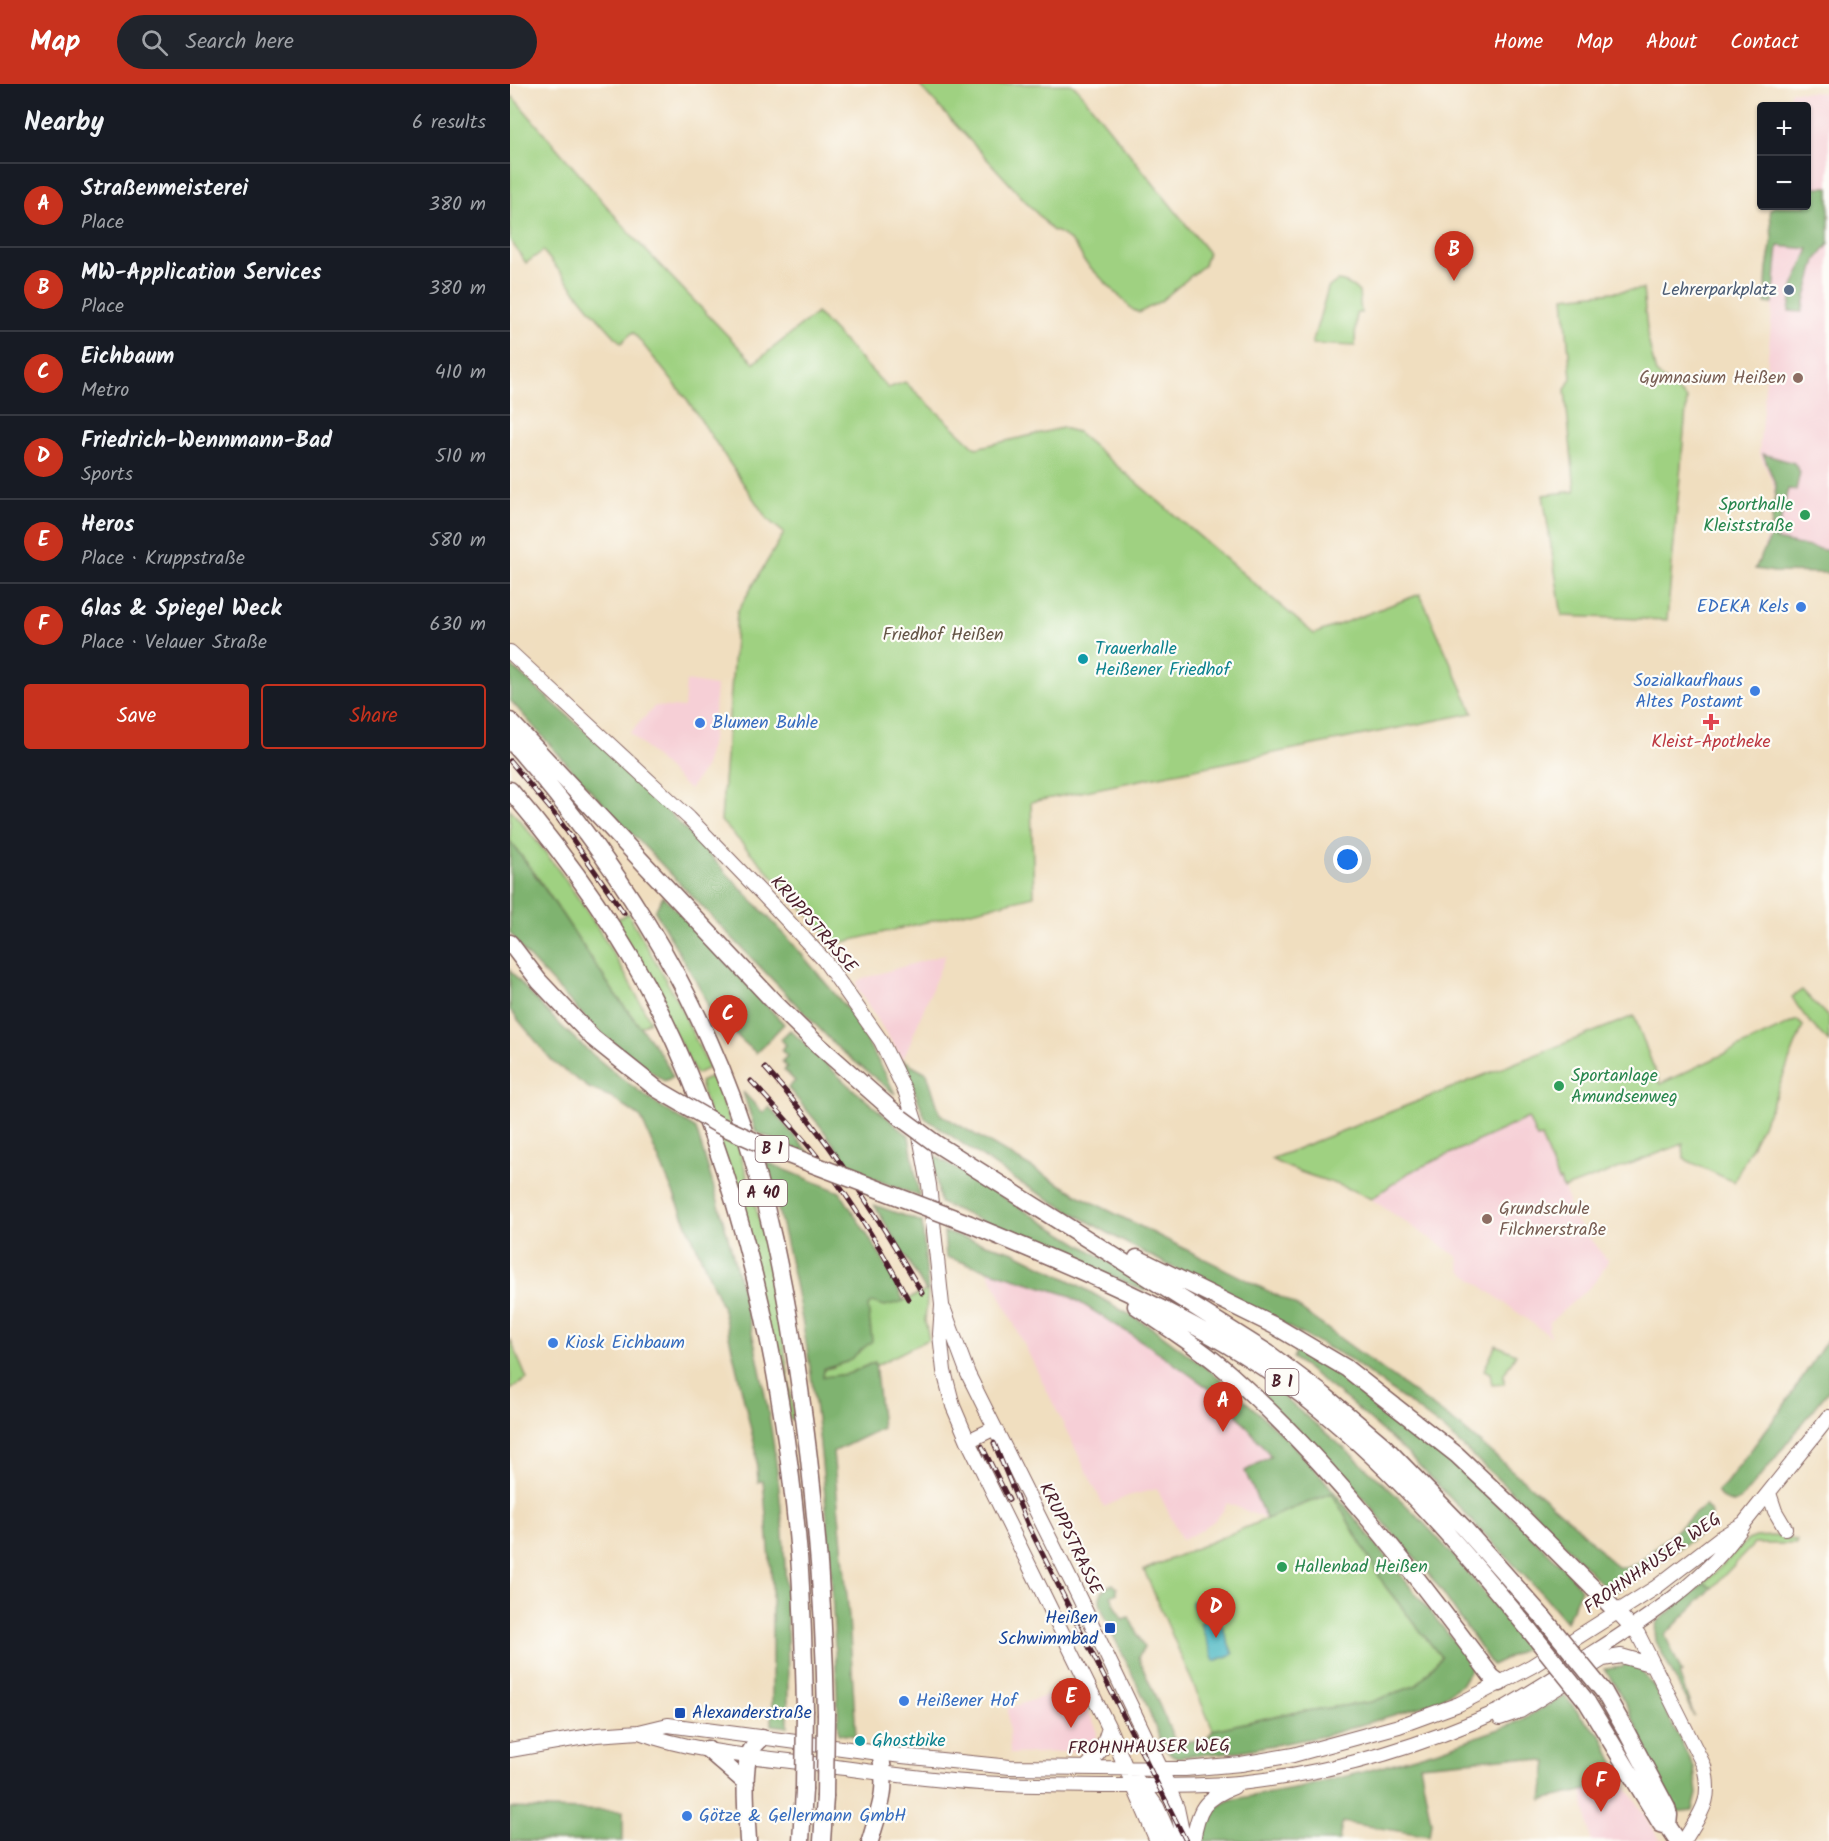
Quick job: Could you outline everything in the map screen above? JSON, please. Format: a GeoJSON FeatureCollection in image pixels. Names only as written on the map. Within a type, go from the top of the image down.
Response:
{"type":"FeatureCollection","features":[{"type":"Feature","properties":{"kind":"highway"},"geometry":{"type":"LineString","coordinates":[[510,722],[775,1003],[815,1042],[902,1118],[935,1143],[1268,1353],[1324,1395],[1383,1445],[1464,1528],[1543,1617],[1604,1692],[1667,1808],[1668,1826]]}},
{"type":"Feature","properties":{"kind":"highway","name":"A 40"},"geometry":{"type":"LineString","coordinates":[[510,740],[531,763],[600,852],[639,908],[674,969],[708,1041],[742,1124],[768,1213],[792,1330],[809,1447],[820,1567],[826,1713],[822,1841]]}},
{"type":"Feature","properties":{"kind":"highway","name":"A 40"},"geometry":{"type":"LineString","coordinates":[[510,790],[574,872],[659,1010],[704,1111],[753,1273],[767,1336],[789,1467],[799,1556],[805,1710],[801,1841]]}},
{"type":"Feature","properties":{"kind":"highway","name":"B 1"},"geometry":{"type":"LineString","coordinates":[[510,944],[539,981],[593,1038],[657,1089],[719,1125],[770,1148],[970,1224],[1085,1272],[1185,1320],[1260,1366],[1316,1406],[1373,1455],[1451,1537],[1530,1631],[1587,1702],[1661,1824],[1668,1826],[1678,1841]]}},
{"type":"Feature","properties":{"kind":"highway"},"geometry":{"type":"LineString","coordinates":[[1047,1214],[1275,1326],[1346,1368],[1457,1455],[1617,1612]]}},
{"type":"Feature","properties":{"kind":"highway"},"geometry":{"type":"LineString","coordinates":[[1085,1272],[1176,1332],[1229,1373],[1277,1418],[1340,1486],[1408,1568],[1492,1677],[1500,1683]]}},
{"type":"Feature","properties":{"kind":"highway"},"geometry":{"type":"LineString","coordinates":[[748,1841],[746,1783],[748,1755],[753,1746],[762,1738]]}},
{"type":"Feature","properties":{"kind":"highway"},"geometry":{"type":"LineString","coordinates":[[707,1749],[746,1783]]}},
{"type":"Feature","properties":{"kind":"highway"},"geometry":{"type":"LineString","coordinates":[[870,1841],[884,1794],[884,1773],[880,1752]]}},
{"type":"Feature","properties":{"kind":"main road","name":"KRUPPSTRASSE"},"geometry":{"type":"LineString","coordinates":[[510,652],[689,818],[816,951],[870,1024],[890,1058],[903,1085],[920,1136],[929,1185],[942,1305],[940,1334],[944,1371],[953,1406],[1128,1769],[1139,1786]]}},
{"type":"Feature","properties":{"kind":"main road","name":"KRUPPSTRASSE"},"geometry":{"type":"LineString","coordinates":[[942,1305],[968,1374],[1085,1609],[1161,1769],[1177,1808],[1184,1841]]}},
{"type":"Feature","properties":{"kind":"main road"},"geometry":{"type":"LineString","coordinates":[[1745,1522],[1829,1417]]}},
{"type":"Feature","properties":{"kind":"main road"},"geometry":{"type":"LineString","coordinates":[[968,1441],[995,1428]]}},
{"type":"Feature","properties":{"kind":"main road"},"geometry":{"type":"LineString","coordinates":[[1769,1493],[1775,1511],[1785,1528]]}},
{"type":"Feature","properties":{"kind":"main road","name":"FROHNHAUSER WEG"},"geometry":{"type":"LineString","coordinates":[[510,1750],[596,1735],[639,1732],[668,1725],[1000,1766],[1161,1769],[1241,1764],[1293,1755],[1399,1726],[1459,1704],[1500,1683],[1532,1666],[1655,1588],[1720,1538],[1745,1522]]}},
{"type":"Feature","properties":{"kind":"main road","name":"FROHNHAUSER WEG"},"geometry":{"type":"LineString","coordinates":[[639,1732],[663,1741],[707,1749],[977,1783],[1169,1787],[1247,1782],[1298,1774],[1349,1763],[1474,1722],[1523,1698],[1633,1628],[1688,1586],[1734,1541],[1745,1522]]}},
{"type":"Feature","properties":{"kind":"main road"},"geometry":{"type":"LineString","coordinates":[[1617,1612],[1633,1628],[1675,1707],[1706,1775],[1708,1797],[1706,1804],[1684,1841]]}},
{"type":"Feature","properties":{"kind":"main road"},"geometry":{"type":"LineString","coordinates":[[1474,1722],[1502,1718],[1520,1711],[1603,1659],[1621,1656],[1653,1665]]}},
{"type":"Feature","properties":{"kind":"main road"},"geometry":{"type":"LineString","coordinates":[[1500,1683],[1523,1698]]}},
{"type":"Feature","properties":{"kind":"main road"},"geometry":{"type":"LineString","coordinates":[[1086,1768],[1102,1749],[1109,1728]]}},
{"type":"Feature","properties":{"kind":"main road"},"geometry":{"type":"LineString","coordinates":[[1193,1841],[1196,1824],[1207,1801],[1218,1793],[1247,1782]]}},
{"type":"Feature","properties":{"kind":"main road"},"geometry":{"type":"LineString","coordinates":[[1139,1786],[1157,1841]]}},
{"type":"Feature","properties":{"kind":"main road"},"geometry":{"type":"LineString","coordinates":[[1139,1786],[1158,1807],[1172,1841]]}},
{"type":"Feature","properties":{"kind":"shaded area","name":"Gymnasium Heißen"},"geometry":{"type":"Polygon","coordinates":[[[1790,91],[1829,93],[1829,558],[1763,551],[1773,516],[1774,486],[1759,452],[1782,210],[1811,210],[1811,102],[1789,102],[1790,91]]]}},
{"type":"Feature","properties":{"kind":"shaded area"},"geometry":{"type":"Polygon","coordinates":[[[686,681],[716,686],[712,741],[704,769],[689,790],[630,733],[655,706],[684,708],[686,681]]]}},
{"type":"Feature","properties":{"kind":"shaded area"},"geometry":{"type":"Polygon","coordinates":[[[946,954],[903,1060],[857,987],[857,982],[946,954]]]}},
{"type":"Feature","properties":{"kind":"shaded area","name":"Grundschule Filchnerstraße"},"geometry":{"type":"Polygon","coordinates":[[[1529,1118],[1569,1201],[1567,1210],[1608,1261],[1592,1285],[1550,1322],[1548,1330],[1551,1337],[1461,1271],[1458,1257],[1371,1199],[1410,1172],[1529,1118]]]}},
{"type":"Feature","properties":{"kind":"shaded area"},"geometry":{"type":"Polygon","coordinates":[[[987,1269],[1068,1295],[1148,1345],[1225,1400],[1332,1493],[1266,1519],[1227,1503],[1215,1520],[1182,1540],[1157,1489],[1128,1496],[1104,1507],[987,1269]]]}},
{"type":"Feature","properties":{"kind":"shaded area"},"geometry":{"type":"Polygon","coordinates":[[[1077,1686],[1097,1730],[1096,1739],[1091,1747],[1087,1751],[1010,1754],[1008,1708],[1077,1686]]]}},
{"type":"Feature","properties":{"kind":"shaded area"},"geometry":{"type":"Polygon","coordinates":[[[1623,1782],[1661,1841],[1591,1841],[1582,1791],[1623,1782]]]}},
{"type":"Feature","properties":{"kind":"green space"},"geometry":{"type":"Polygon","coordinates":[[[918,84],[1071,84],[1077,88],[1208,252],[1204,265],[1161,301],[1139,313],[1133,310],[1083,260],[1079,250],[1071,242],[1052,230],[918,84]]]}},
{"type":"Feature","properties":{"kind":"green space","name":"Friedhof Heißen"},"geometry":{"type":"Polygon","coordinates":[[[513,97],[634,238],[754,363],[817,313],[888,388],[905,382],[976,448],[1062,428],[1077,432],[1314,634],[1420,594],[1473,713],[1031,802],[1034,896],[836,944],[721,821],[737,612],[784,533],[767,519],[686,398],[633,332],[621,343],[543,251],[526,263],[510,240],[510,99],[513,97]]]}},
{"type":"Feature","properties":{"kind":"green space"},"geometry":{"type":"Polygon","coordinates":[[[1811,187],[1829,187],[1829,244],[1816,260],[1802,312],[1789,311],[1793,287],[1809,249],[1778,246],[1773,304],[1765,303],[1767,268],[1772,240],[1770,210],[1811,210],[1811,187]]]}},
{"type":"Feature","properties":{"kind":"green space"},"geometry":{"type":"Polygon","coordinates":[[[1337,281],[1349,284],[1359,292],[1361,313],[1356,313],[1355,346],[1312,344],[1328,288],[1337,281]]]}},
{"type":"Feature","properties":{"kind":"green space"},"geometry":{"type":"Polygon","coordinates":[[[1643,289],[1648,339],[1656,373],[1687,399],[1667,620],[1562,616],[1543,495],[1575,491],[1565,390],[1571,378],[1564,297],[1643,289]]]}},
{"type":"Feature","properties":{"kind":"green space"},"geometry":{"type":"Polygon","coordinates":[[[1763,454],[1794,463],[1800,472],[1796,490],[1788,489],[1776,540],[1829,551],[1829,573],[1774,572],[1755,569],[1770,538],[1776,486],[1763,454]]]}},
{"type":"Feature","properties":{"kind":"green space"},"geometry":{"type":"Polygon","coordinates":[[[510,665],[626,767],[787,937],[850,1012],[895,1094],[839,1049],[593,793],[510,700],[510,665]]]}},
{"type":"Feature","properties":{"kind":"green space"},"geometry":{"type":"Polygon","coordinates":[[[510,809],[531,833],[587,911],[650,1021],[640,1027],[615,994],[536,875],[510,841],[510,809]]]}},
{"type":"Feature","properties":{"kind":"green space"},"geometry":{"type":"Polygon","coordinates":[[[510,841],[551,897],[615,994],[654,1044],[673,1077],[664,1081],[594,1027],[524,952],[510,932],[510,841]]]}},
{"type":"Feature","properties":{"kind":"green space"},"geometry":{"type":"Polygon","coordinates":[[[663,896],[784,1024],[756,1053],[710,1011],[701,990],[655,911],[663,896]]]}},
{"type":"Feature","properties":{"kind":"green space"},"geometry":{"type":"Polygon","coordinates":[[[628,913],[676,998],[709,1068],[696,1074],[616,920],[628,913]]]}},
{"type":"Feature","properties":{"kind":"green space"},"geometry":{"type":"Polygon","coordinates":[[[510,970],[552,1016],[596,1058],[644,1095],[696,1129],[739,1277],[771,1428],[783,1540],[787,1615],[788,1727],[772,1725],[772,1583],[763,1480],[758,1482],[756,1451],[722,1306],[641,1118],[611,1097],[589,1088],[554,1063],[510,1010],[510,970]]]}},
{"type":"Feature","properties":{"kind":"green space"},"geometry":{"type":"Polygon","coordinates":[[[1802,990],[1829,1018],[1829,1042],[1809,1021],[1792,997],[1802,990]]]}},
{"type":"Feature","properties":{"kind":"green space","name":"Sportanlage Amundsenweg"},"geometry":{"type":"Polygon","coordinates":[[[1634,1016],[1660,1084],[1797,1020],[1803,1026],[1771,1107],[1734,1182],[1684,1159],[1683,1144],[1563,1189],[1541,1137],[1537,1138],[1528,1118],[1410,1172],[1371,1199],[1271,1159],[1634,1016]]]}},
{"type":"Feature","properties":{"kind":"green space"},"geometry":{"type":"Polygon","coordinates":[[[790,1030],[848,1085],[909,1136],[919,1196],[853,1171],[821,1127],[788,1088],[795,1081],[784,1070],[787,1067],[782,1061],[787,1056],[781,1050],[786,1045],[781,1039],[790,1030]]]}},
{"type":"Feature","properties":{"kind":"green space"},"geometry":{"type":"Polygon","coordinates":[[[903,1060],[927,1073],[940,1114],[1080,1196],[1292,1303],[1461,1427],[1578,1527],[1618,1567],[1629,1567],[1639,1562],[1705,1505],[1712,1514],[1708,1528],[1619,1590],[1610,1593],[1535,1513],[1442,1428],[1348,1358],[1124,1242],[1019,1182],[925,1118],[903,1060]]]}},
{"type":"Feature","properties":{"kind":"green space"},"geometry":{"type":"Polygon","coordinates":[[[713,1076],[742,1158],[764,1241],[784,1343],[794,1419],[790,1420],[700,1082],[713,1076]]]}},
{"type":"Feature","properties":{"kind":"green space"},"geometry":{"type":"Polygon","coordinates":[[[743,1092],[763,1113],[769,1107],[812,1156],[756,1132],[743,1092]]]}},
{"type":"Feature","properties":{"kind":"green space"},"geometry":{"type":"Polygon","coordinates":[[[932,1154],[1147,1285],[1145,1291],[940,1203],[932,1154]]]}},
{"type":"Feature","properties":{"kind":"green space"},"geometry":{"type":"Polygon","coordinates":[[[766,1162],[840,1192],[884,1261],[904,1301],[885,1306],[872,1302],[868,1306],[872,1341],[847,1362],[824,1369],[823,1377],[848,1374],[875,1362],[882,1428],[833,1452],[849,1617],[856,1736],[839,1734],[830,1561],[819,1432],[799,1303],[766,1162]]]}},
{"type":"Feature","properties":{"kind":"green space"},"geometry":{"type":"Polygon","coordinates":[[[874,1205],[922,1222],[928,1290],[926,1291],[874,1205]]]}},
{"type":"Feature","properties":{"kind":"green space"},"geometry":{"type":"Polygon","coordinates":[[[944,1232],[1014,1252],[1073,1282],[1154,1329],[1226,1383],[1289,1441],[1322,1477],[1473,1665],[1461,1685],[1436,1702],[1324,1736],[1240,1751],[1177,1757],[1170,1754],[1163,1747],[1144,1698],[1111,1631],[1114,1630],[1101,1608],[1102,1592],[1113,1584],[1117,1588],[1117,1593],[1111,1596],[1122,1619],[1129,1617],[1144,1648],[1138,1657],[1176,1743],[1207,1739],[1213,1730],[1284,1714],[1371,1702],[1417,1685],[1441,1657],[1385,1586],[1332,1493],[1266,1519],[1245,1471],[1271,1456],[1225,1400],[1148,1345],[1068,1295],[946,1257],[944,1232]]]}},
{"type":"Feature","properties":{"kind":"green space"},"geometry":{"type":"Polygon","coordinates":[[[928,1290],[925,1321],[929,1339],[875,1366],[874,1362],[848,1374],[823,1378],[824,1369],[834,1367],[872,1302],[894,1303],[928,1290]]]}},
{"type":"Feature","properties":{"kind":"green space"},"geometry":{"type":"Polygon","coordinates":[[[1829,1337],[1829,1390],[1740,1500],[1734,1503],[1723,1499],[1717,1492],[1781,1410],[1829,1337]]]}},
{"type":"Feature","properties":{"kind":"green space"},"geometry":{"type":"Polygon","coordinates":[[[510,1339],[527,1379],[510,1390],[510,1339]]]}},
{"type":"Feature","properties":{"kind":"green space"},"geometry":{"type":"Polygon","coordinates":[[[1496,1345],[1516,1354],[1504,1374],[1504,1384],[1492,1385],[1490,1373],[1484,1370],[1496,1345]]]}},
{"type":"Feature","properties":{"kind":"green space"},"geometry":{"type":"Polygon","coordinates":[[[1298,1347],[1337,1368],[1433,1441],[1567,1571],[1581,1589],[1566,1622],[1409,1455],[1351,1403],[1293,1358],[1298,1347]]]}},
{"type":"Feature","properties":{"kind":"green space"},"geometry":{"type":"Polygon","coordinates":[[[1271,1387],[1357,1459],[1423,1522],[1527,1648],[1492,1665],[1436,1583],[1332,1462],[1262,1397],[1271,1387]]]}},
{"type":"Feature","properties":{"kind":"green space"},"geometry":{"type":"Polygon","coordinates":[[[1332,1493],[1385,1586],[1441,1657],[1417,1685],[1371,1702],[1284,1714],[1213,1730],[1144,1570],[1332,1493]]]}},
{"type":"Feature","properties":{"kind":"green space"},"geometry":{"type":"Polygon","coordinates":[[[1773,1536],[1797,1540],[1796,1544],[1754,1544],[1712,1588],[1704,1583],[1748,1540],[1773,1536]]]}},
{"type":"Feature","properties":{"kind":"green space"},"geometry":{"type":"Polygon","coordinates":[[[1704,1583],[1712,1588],[1665,1635],[1682,1673],[1679,1674],[1694,1716],[1656,1641],[1655,1630],[1657,1622],[1704,1583]]]}},
{"type":"Feature","properties":{"kind":"green space"},"geometry":{"type":"Polygon","coordinates":[[[1625,1662],[1639,1668],[1654,1687],[1694,1768],[1697,1794],[1693,1810],[1674,1812],[1634,1720],[1604,1669],[1623,1667],[1625,1662]]]}},
{"type":"Feature","properties":{"kind":"green space"},"geometry":{"type":"Polygon","coordinates":[[[1565,1696],[1585,1721],[1601,1735],[1623,1782],[1542,1800],[1547,1762],[1513,1757],[1420,1765],[1431,1822],[1429,1836],[1342,1822],[1339,1841],[1203,1841],[1207,1821],[1215,1809],[1229,1800],[1300,1788],[1442,1749],[1511,1725],[1565,1696]]]}},
{"type":"Feature","properties":{"kind":"green space"},"geometry":{"type":"Polygon","coordinates":[[[510,1808],[623,1811],[623,1841],[510,1841],[510,1808]]]}},
{"type":"Feature","properties":{"kind":"water"},"geometry":{"type":"Polygon","coordinates":[[[1210,1594],[1215,1609],[1197,1616],[1191,1602],[1210,1594]]]}},
{"type":"Feature","properties":{"kind":"water"},"geometry":{"type":"Polygon","coordinates":[[[1218,1616],[1233,1654],[1214,1661],[1200,1623],[1218,1616]]]}},
{"type":"Feature","properties":{"kind":"railway"},"geometry":{"type":"LineString","coordinates":[[510,761],[557,817],[624,913]]}},
{"type":"Feature","properties":{"kind":"railway"},"geometry":{"type":"LineString","coordinates":[[765,1068],[788,1094],[850,1176],[922,1293]]}},
{"type":"Feature","properties":{"kind":"railway"},"geometry":{"type":"LineString","coordinates":[[751,1081],[818,1157],[870,1232],[908,1299]]}},
{"type":"Feature","properties":{"kind":"railway"},"geometry":{"type":"LineString","coordinates":[[994,1443],[1027,1523],[1186,1841]]}},
{"type":"Feature","properties":{"kind":"railway"},"geometry":{"type":"LineString","coordinates":[[982,1446],[1009,1500]]}},
{"type":"Feature","properties":{"kind":"place","name":"MW-Application Services"},"geometry":{"type":"Point","coordinates":[1454,281]}},
{"type":"Feature","properties":{"kind":"place","name":"Lehrerparkplatz"},"geometry":{"type":"Point","coordinates":[1789,290]}},
{"type":"Feature","properties":{"kind":"place","name":"Gymnasium Heißen"},"geometry":{"type":"Point","coordinates":[1798,378]}},
{"type":"Feature","properties":{"kind":"place","name":"Sporthalle Kleiststraße"},"geometry":{"type":"Point","coordinates":[1805,515]}},
{"type":"Feature","properties":{"kind":"place","name":"EDEKA Kels"},"geometry":{"type":"Point","coordinates":[1801,607]}},
{"type":"Feature","properties":{"kind":"place","name":"Trauerhalle Heißener Friedhof"},"geometry":{"type":"Point","coordinates":[1083,659]}},
{"type":"Feature","properties":{"kind":"place","name":"Sozialkaufhaus Altes Postamt"},"geometry":{"type":"Point","coordinates":[1755,691]}},
{"type":"Feature","properties":{"kind":"place","name":"Kleist-Apotheke"},"geometry":{"type":"Point","coordinates":[1711,722]}},
{"type":"Feature","properties":{"kind":"place","name":"Blumen Buhle"},"geometry":{"type":"Point","coordinates":[700,723]}},
{"type":"Feature","properties":{"kind":"place","name":"Eichbaum"},"geometry":{"type":"Point","coordinates":[728,1045]}},
{"type":"Feature","properties":{"kind":"place","name":"Sportanlage Amundsenweg"},"geometry":{"type":"Point","coordinates":[1559,1086]}},
{"type":"Feature","properties":{"kind":"place","name":"Grundschule Filchnerstraße"},"geometry":{"type":"Point","coordinates":[1487,1219]}},
{"type":"Feature","properties":{"kind":"place","name":"Kiosk Eichbaum"},"geometry":{"type":"Point","coordinates":[553,1343]}},
{"type":"Feature","properties":{"kind":"place","name":"Straßenmeisterei"},"geometry":{"type":"Point","coordinates":[1223,1432]}},
{"type":"Feature","properties":{"kind":"place","name":"Hallenbad Heißen"},"geometry":{"type":"Point","coordinates":[1282,1567]}},
{"type":"Feature","properties":{"kind":"place","name":"Heißen Schwimmbad"},"geometry":{"type":"Point","coordinates":[1110,1628]}},
{"type":"Feature","properties":{"kind":"place","name":"Friedrich-Wennmann-Bad"},"geometry":{"type":"Point","coordinates":[1216,1638]}},
{"type":"Feature","properties":{"kind":"place","name":"Heißener Hof"},"geometry":{"type":"Point","coordinates":[904,1701]}},
{"type":"Feature","properties":{"kind":"place","name":"Alexanderstraße"},"geometry":{"type":"Point","coordinates":[680,1713]}},
{"type":"Feature","properties":{"kind":"place","name":"Heros"},"geometry":{"type":"Point","coordinates":[1071,1728]}},
{"type":"Feature","properties":{"kind":"place","name":"Ghostbike"},"geometry":{"type":"Point","coordinates":[860,1741]}},
{"type":"Feature","properties":{"kind":"place","name":"Glas & Spiegel Weck"},"geometry":{"type":"Point","coordinates":[1601,1812]}},
{"type":"Feature","properties":{"kind":"place","name":"Götze & Gellermann GmbH"},"geometry":{"type":"Point","coordinates":[687,1816]}}]}
